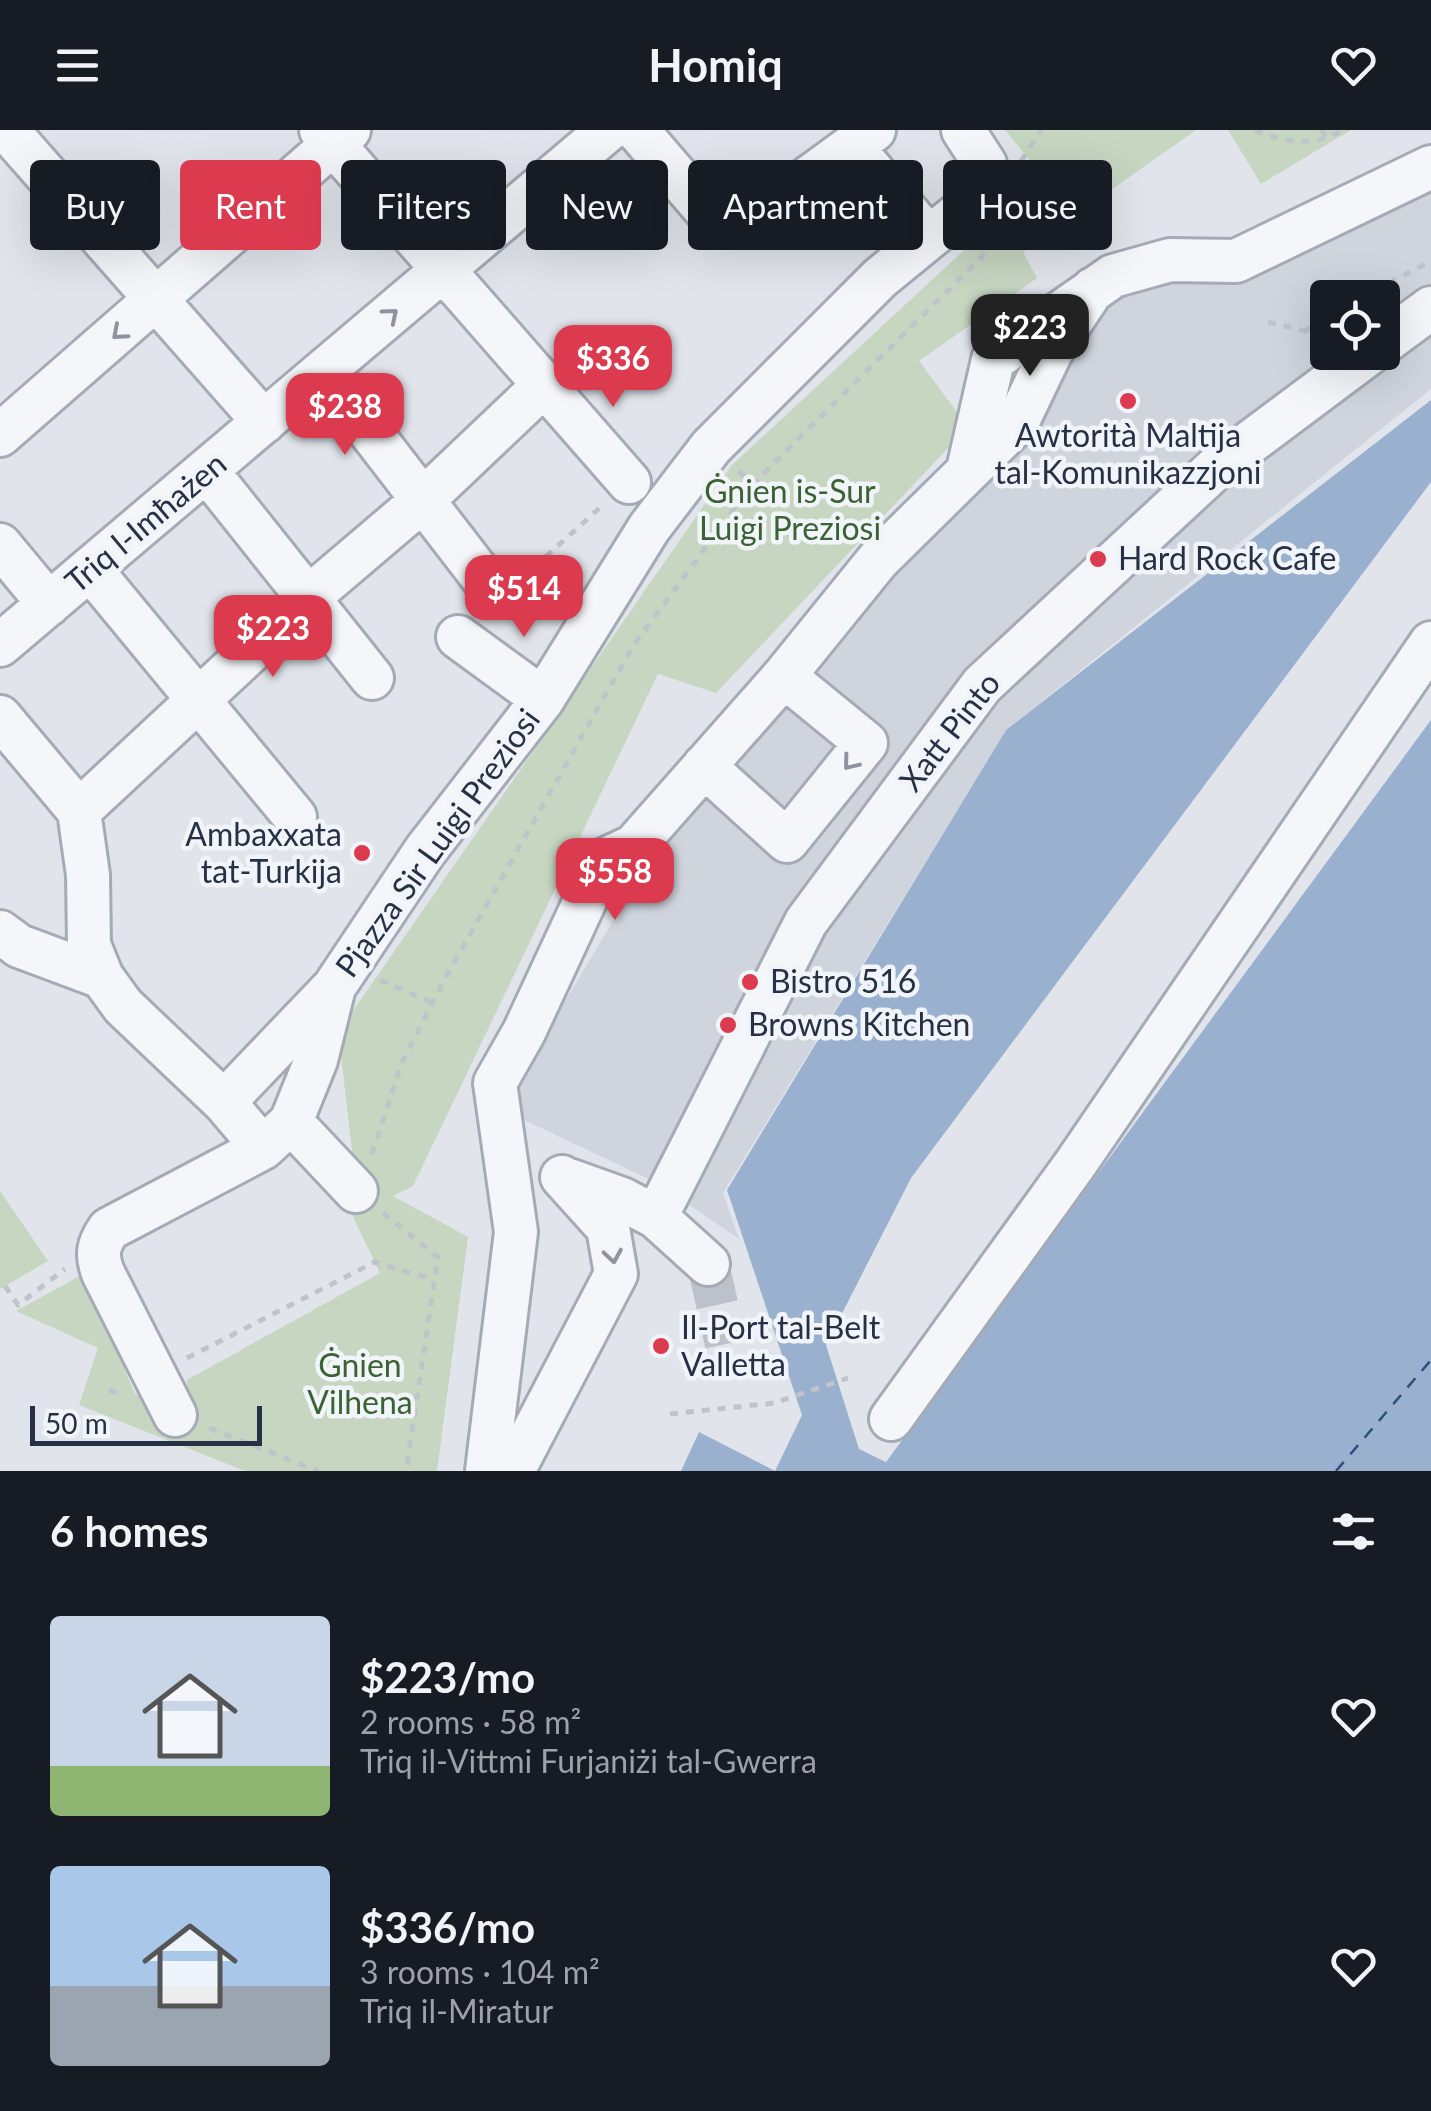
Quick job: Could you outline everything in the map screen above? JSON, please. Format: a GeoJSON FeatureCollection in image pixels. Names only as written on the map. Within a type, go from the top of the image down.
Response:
{"type":"FeatureCollection","features":[{"type":"Feature","properties":{"kind":"street","name":"Triq l-Imħażen"},"geometry":{"type":"LineString","coordinates":[[0,645],[608,130]]}},
{"type":"Feature","properties":{"kind":"street"},"geometry":{"type":"LineString","coordinates":[[637,130],[711,216],[734,224],[748,222],[863,139],[929,238]]}},
{"type":"Feature","properties":{"kind":"street","name":"Pjazza Sir Luigi Preziosi"},"geometry":{"type":"LineString","coordinates":[[224,1102],[341,977],[425,852],[543,699],[650,528],[711,448],[880,278],[973,202],[985,176],[982,154],[963,130]]}},
{"type":"Feature","properties":{"kind":"street"},"geometry":{"type":"LineString","coordinates":[[0,436],[158,300],[334,135],[442,271],[629,482]]}},
{"type":"Feature","properties":{"kind":"street"},"geometry":{"type":"LineString","coordinates":[[19,144],[264,422]]}},
{"type":"Feature","properties":{"kind":"street"},"geometry":{"type":"LineString","coordinates":[[486,1471],[516,1232],[495,1082],[524,1032],[604,860],[634,846],[784,676],[878,560],[968,470],[993,360],[1114,276],[1158,263],[1236,261],[1431,166]]}},
{"type":"Feature","properties":{"kind":"street"},"geometry":{"type":"LineString","coordinates":[[1400,331],[1431,308]]}},
{"type":"Feature","properties":{"kind":"street","name":"Xatt Pinto"},"geometry":{"type":"LineString","coordinates":[[656,1217],[806,922],[982,685],[1217,466],[1347,370]]}},
{"type":"Feature","properties":{"kind":"street"},"geometry":{"type":"LineString","coordinates":[[324,372],[422,500],[502,585]]}},
{"type":"Feature","properties":{"kind":"street"},"geometry":{"type":"LineString","coordinates":[[79,810],[543,386]]}},
{"type":"Feature","properties":{"kind":"street"},"geometry":{"type":"LineString","coordinates":[[207,471],[372,678]]}},
{"type":"Feature","properties":{"kind":"street"},"geometry":{"type":"LineString","coordinates":[[0,545],[49,604]]}},
{"type":"Feature","properties":{"kind":"street"},"geometry":{"type":"LineString","coordinates":[[91,570],[295,817]]}},
{"type":"Feature","properties":{"kind":"street","name":"Pjazza Sir Luigi Preziosi"},"geometry":{"type":"LineString","coordinates":[[458,637],[543,699]]}},
{"type":"Feature","properties":{"kind":"street"},"geometry":{"type":"LineString","coordinates":[[891,1419],[1076,1163],[1431,643]]}},
{"type":"Feature","properties":{"kind":"street"},"geometry":{"type":"LineString","coordinates":[[704,766],[787,840],[866,743],[784,676]]}},
{"type":"Feature","properties":{"kind":"street"},"geometry":{"type":"LineString","coordinates":[[0,717],[79,810],[88,875],[89,945],[102,977],[122,1006],[224,1102],[356,1191]]}},
{"type":"Feature","properties":{"kind":"street"},"geometry":{"type":"LineString","coordinates":[[0,932],[19,946],[102,977]]}},
{"type":"Feature","properties":{"kind":"street","name":"Pjazza Sir Luigi Preziosi"},"geometry":{"type":"LineString","coordinates":[[277,1135],[316,1060],[341,977]]}},
{"type":"Feature","properties":{"kind":"street"},"geometry":{"type":"LineString","coordinates":[[175,1414],[103,1272],[97,1256],[99,1243],[108,1228],[277,1135]]}},
{"type":"Feature","properties":{"kind":"street"},"geometry":{"type":"LineString","coordinates":[[507,1158],[622,1198],[656,1217],[708,1264]]}},
{"type":"Feature","properties":{"kind":"street"},"geometry":{"type":"LineString","coordinates":[[513,1471],[616,1274],[608,1228],[562,1177]]}},
{"type":"Feature","properties":{"kind":"path"},"geometry":{"type":"LineString","coordinates":[[1255,130],[1283,142],[1328,139],[1343,130]]}},
{"type":"Feature","properties":{"kind":"path"},"geometry":{"type":"LineString","coordinates":[[1321,130],[1328,139]]}},
{"type":"Feature","properties":{"kind":"path"},"geometry":{"type":"LineString","coordinates":[[1328,139],[1334,130]]}},
{"type":"Feature","properties":{"kind":"path"},"geometry":{"type":"LineString","coordinates":[[406,1471],[438,1257],[356,1191],[366,1172],[402,1062],[633,646],[752,485],[989,250]]}},
{"type":"Feature","properties":{"kind":"path"},"geometry":{"type":"LineString","coordinates":[[1395,280],[1431,261]]}},
{"type":"Feature","properties":{"kind":"path"},"geometry":{"type":"LineString","coordinates":[[1268,322],[1305,331],[1310,328]]}},
{"type":"Feature","properties":{"kind":"path"},"geometry":{"type":"LineString","coordinates":[[711,448],[752,485]]}},
{"type":"Feature","properties":{"kind":"path"},"geometry":{"type":"LineString","coordinates":[[502,585],[629,482]]}},
{"type":"Feature","properties":{"kind":"path"},"geometry":{"type":"LineString","coordinates":[[341,977],[433,1003]]}},
{"type":"Feature","properties":{"kind":"path"},"geometry":{"type":"LineString","coordinates":[[5,1286],[18,1305],[99,1243]]}},
{"type":"Feature","properties":{"kind":"path"},"geometry":{"type":"LineString","coordinates":[[153,1376],[376,1262],[434,1280]]}},
{"type":"Feature","properties":{"kind":"path"},"geometry":{"type":"LineString","coordinates":[[670,1414],[774,1403],[848,1378]]}},
{"type":"Feature","properties":{"kind":"path"},"geometry":{"type":"LineString","coordinates":[[109,1390],[318,1471]]}},
{"type":"Feature","properties":{"kind":"shaded area"},"geometry":{"type":"Polygon","coordinates":[[[1431,174],[1431,389],[1006,730],[723,1193],[739,1239],[657,1183],[501,1109],[682,805],[881,568],[1066,375],[1092,304],[1431,174]]]}},
{"type":"Feature","properties":{"kind":"green space","name":"Ġnien is-Sur Luigi Preziosi"},"geometry":{"type":"Polygon","coordinates":[[[1005,130],[1196,130],[1112,189],[1112,160],[1029,160],[1005,130]]]}},
{"type":"Feature","properties":{"kind":"green space"},"geometry":{"type":"Polygon","coordinates":[[[1228,130],[1351,130],[1261,184],[1228,130]]]}},
{"type":"Feature","properties":{"kind":"green space","name":"Ġnien is-Sur Luigi Preziosi"},"geometry":{"type":"Polygon","coordinates":[[[964,250],[1026,250],[1023,252],[1037,278],[919,361],[968,427],[716,693],[658,674],[413,1186],[393,1196],[468,1237],[437,1471],[245,1471],[79,1405],[98,1348],[16,1311],[85,1273],[135,1394],[183,1411],[187,1380],[380,1273],[331,1171],[353,1159],[340,1047],[350,1015],[732,465],[964,250]]]}},
{"type":"Feature","properties":{"kind":"green space"},"geometry":{"type":"Polygon","coordinates":[[[0,1191],[48,1261],[0,1289],[0,1191]]]}},
{"type":"Feature","properties":{"kind":"water"},"geometry":{"type":"Polygon","coordinates":[[[1431,400],[1431,482],[911,1178],[826,1345],[859,1449],[886,1462],[1431,720],[1431,1471],[775,1471],[802,1415],[727,1190],[1006,730],[1431,400]]]}},
{"type":"Feature","properties":{"kind":"water"},"geometry":{"type":"Polygon","coordinates":[[[699,1432],[775,1471],[681,1471],[699,1432]]]}},
{"type":"Feature","properties":{"kind":"ferry route"},"geometry":{"type":"LineString","coordinates":[[1336,1471],[1431,1360]]}},
{"type":"Feature","properties":{"kind":"tunnel"},"geometry":{"type":"LineString","coordinates":[[708,1264],[726,1344]]}},
{"type":"Feature","properties":{"kind":"place","name":"Awtorità Maltija tal-Komunikazzjoni"},"geometry":{"type":"Point","coordinates":[1128,401]}},
{"type":"Feature","properties":{"kind":"place","name":"Hard Rock Cafe"},"geometry":{"type":"Point","coordinates":[1098,559]}},
{"type":"Feature","properties":{"kind":"place","name":"Ambaxxata tat-Turkija"},"geometry":{"type":"Point","coordinates":[362,853]}},
{"type":"Feature","properties":{"kind":"place","name":"Bistro 516"},"geometry":{"type":"Point","coordinates":[750,982]}},
{"type":"Feature","properties":{"kind":"place","name":"Browns Kitchen"},"geometry":{"type":"Point","coordinates":[728,1025]}},
{"type":"Feature","properties":{"kind":"place","name":"Il-Port tal-Belt Valletta"},"geometry":{"type":"Point","coordinates":[661,1346]}},
{"type":"Feature","properties":{"kind":"park label","name":"Ġnien Vilhena"},"geometry":{"type":"Point","coordinates":[360,1384]}}]}
